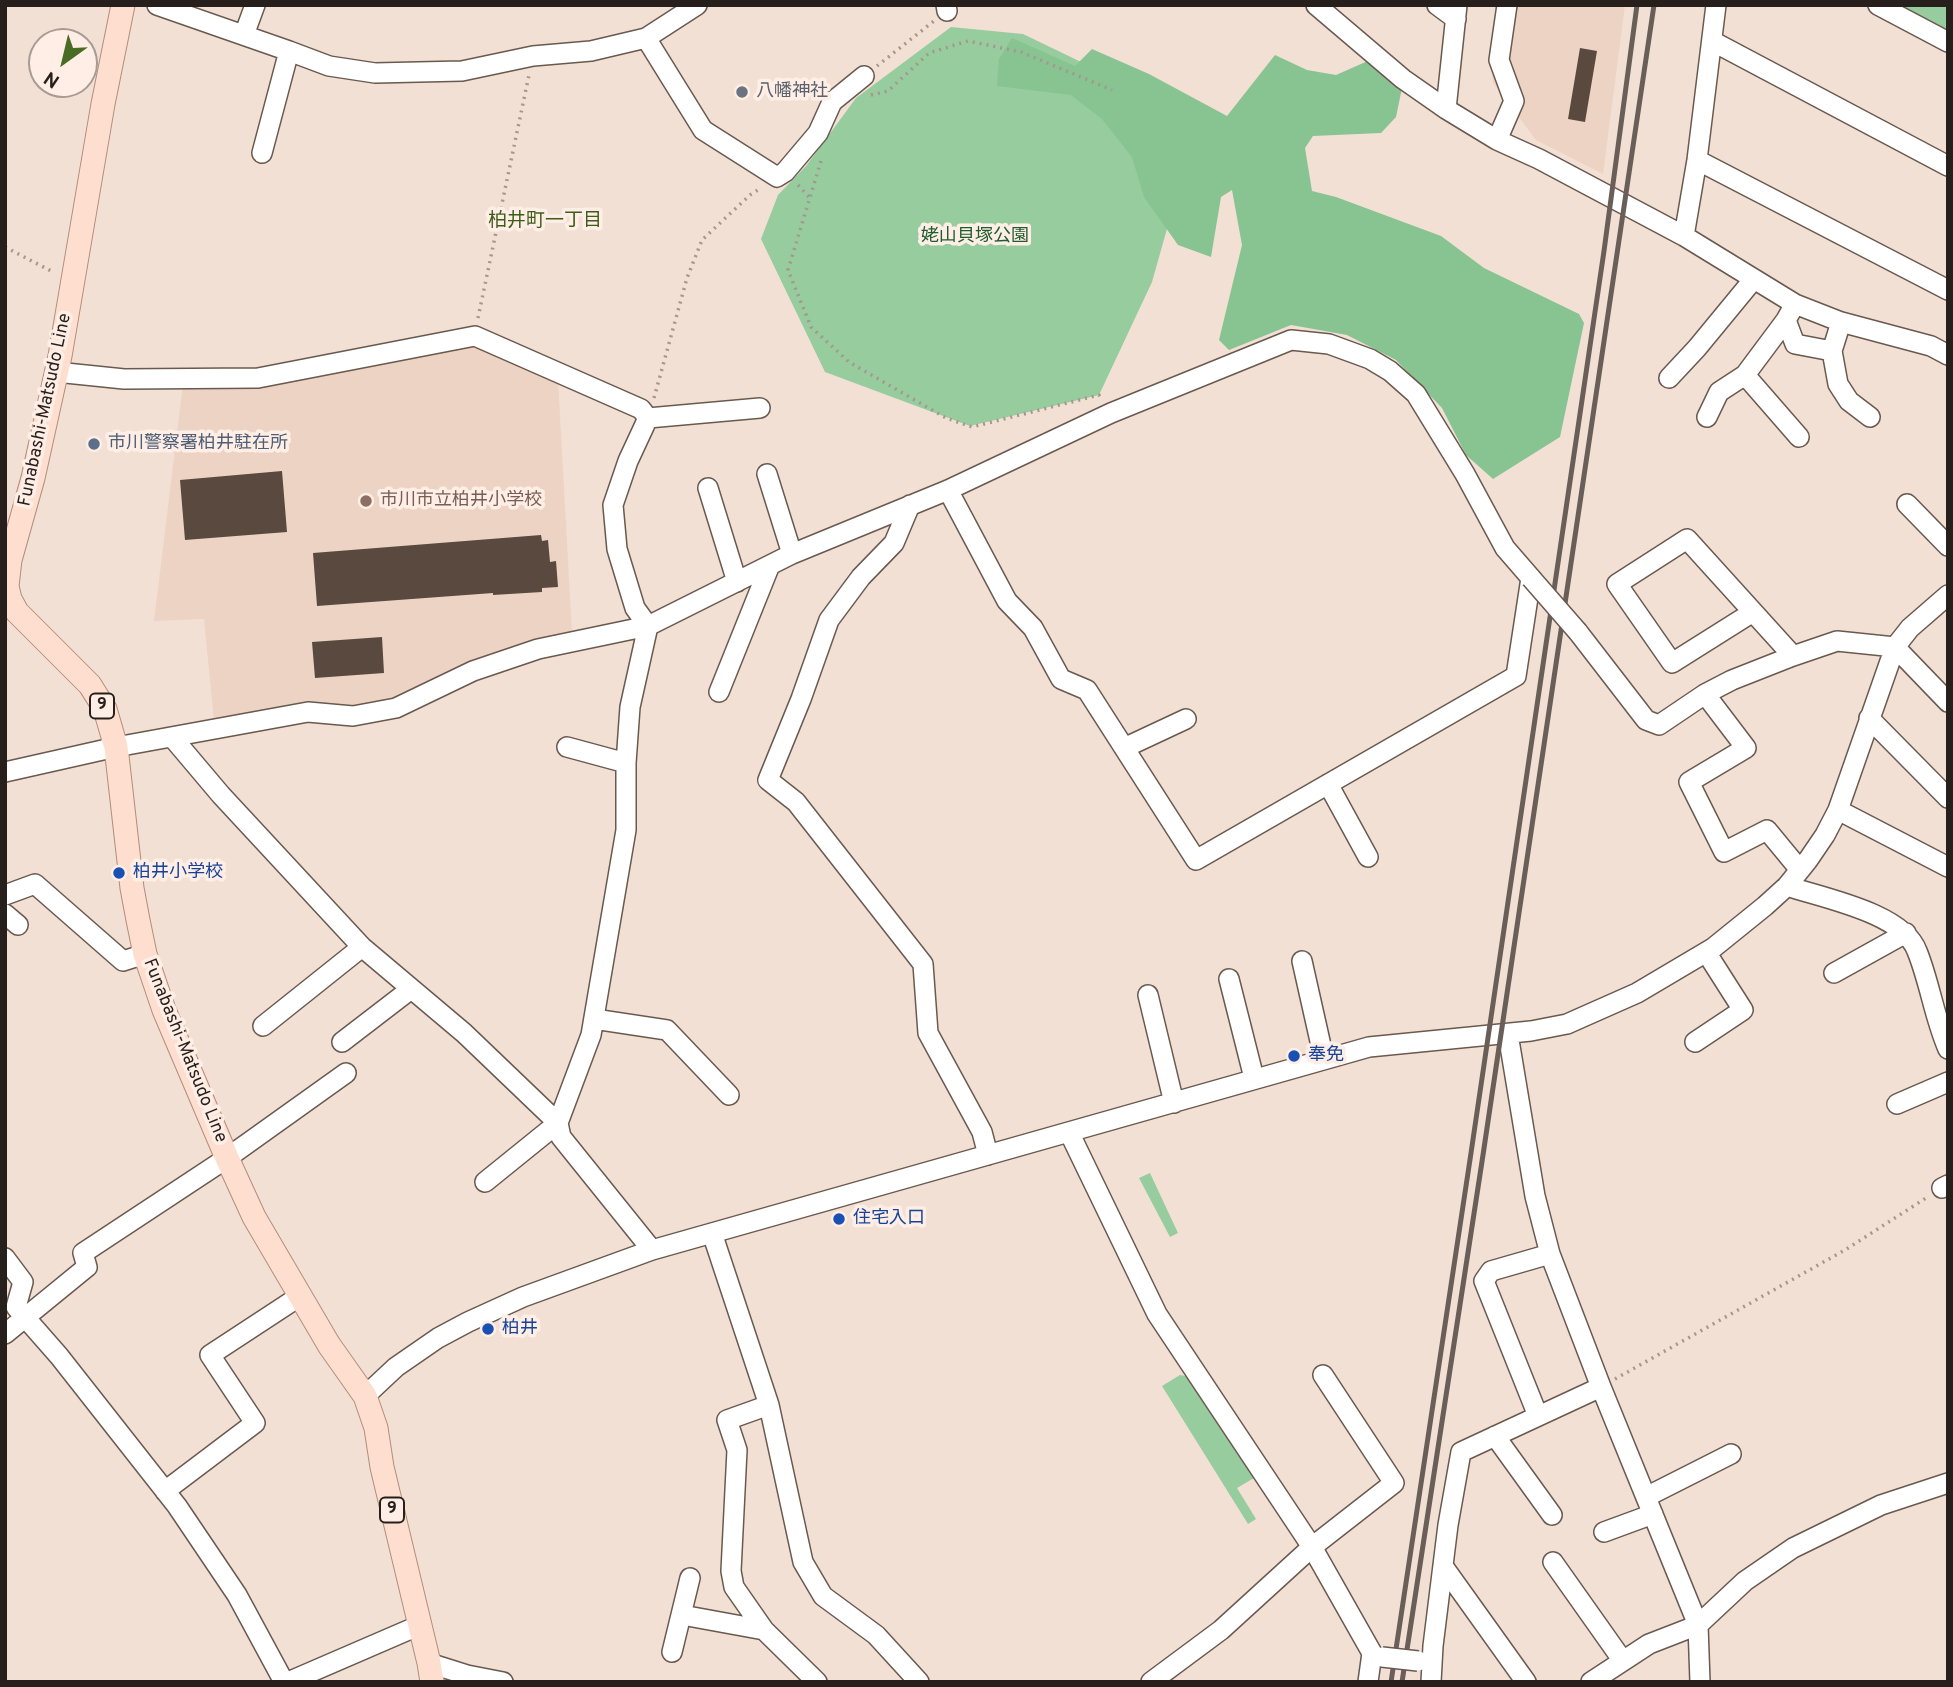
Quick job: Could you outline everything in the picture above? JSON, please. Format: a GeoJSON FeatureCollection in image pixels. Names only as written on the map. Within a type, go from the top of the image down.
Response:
{"type":"FeatureCollection","features":[{"type":"Feature","properties":{"kind":"main road","name":"Funabashi-Matsudo Line"},"geometry":{"type":"LineString","coordinates":[[123,5],[103,104],[57,372],[33,478],[8,563],[7,586],[17,612],[90,685],[105,709],[116,747],[132,888],[145,954],[164,1010],[254,1217],[329,1345],[365,1396],[376,1428],[382,1466],[430,1673]]}},
{"type":"Feature","properties":{"kind":"street"},"geometry":{"type":"LineString","coordinates":[[157,5],[180,9],[329,66],[375,73],[462,71],[533,56],[591,51],[646,38],[697,5]]}},
{"type":"Feature","properties":{"kind":"street"},"geometry":{"type":"LineString","coordinates":[[244,35],[255,5]]}},
{"type":"Feature","properties":{"kind":"street"},"geometry":{"type":"LineString","coordinates":[[1317,5],[1403,79],[1446,109],[1497,140],[1539,159],[1684,236],[1753,280],[1791,312],[1913,341],[1948,355]]}},
{"type":"Feature","properties":{"kind":"street"},"geometry":{"type":"LineString","coordinates":[[1437,5],[1457,12],[1446,109]]}},
{"type":"Feature","properties":{"kind":"street"},"geometry":{"type":"LineString","coordinates":[[1497,140],[1514,101],[1499,60],[1507,5]]}},
{"type":"Feature","properties":{"kind":"street"},"geometry":{"type":"LineString","coordinates":[[1684,236],[1697,160],[1716,5]]}},
{"type":"Feature","properties":{"kind":"street"},"geometry":{"type":"LineString","coordinates":[[1878,5],[1948,42]]}},
{"type":"Feature","properties":{"kind":"street"},"geometry":{"type":"LineString","coordinates":[[646,38],[703,130],[777,177],[785,172],[818,133],[832,102],[865,86]]}},
{"type":"Feature","properties":{"kind":"street"},"geometry":{"type":"LineString","coordinates":[[1712,41],[1948,166]]}},
{"type":"Feature","properties":{"kind":"street"},"geometry":{"type":"LineString","coordinates":[[262,153],[289,51]]}},
{"type":"Feature","properties":{"kind":"street"},"geometry":{"type":"LineString","coordinates":[[1697,160],[1948,290]]}},
{"type":"Feature","properties":{"kind":"street"},"geometry":{"type":"LineString","coordinates":[[1669,377],[1697,348],[1753,280]]}},
{"type":"Feature","properties":{"kind":"street"},"geometry":{"type":"LineString","coordinates":[[1791,312],[1796,344],[1832,351]]}},
{"type":"Feature","properties":{"kind":"street"},"geometry":{"type":"LineString","coordinates":[[1707,417],[1719,392],[1745,374],[1791,312]]}},
{"type":"Feature","properties":{"kind":"street"},"geometry":{"type":"LineString","coordinates":[[1841,322],[1832,351],[1838,384],[1849,401],[1870,417]]}},
{"type":"Feature","properties":{"kind":"street"},"geometry":{"type":"LineString","coordinates":[[57,372],[124,379],[258,377],[475,336],[641,409],[648,418]]}},
{"type":"Feature","properties":{"kind":"street"},"geometry":{"type":"LineString","coordinates":[[5,772],[116,747],[309,712],[353,716],[396,708],[472,671],[538,649],[648,626],[792,554],[948,490],[1111,413],[1291,340],[1329,344],[1370,359],[1390,371],[1416,394],[1465,474],[1505,548],[1578,632],[1646,720],[1659,725],[1705,694],[1732,680],[1837,642],[1895,647],[1948,702]]}},
{"type":"Feature","properties":{"kind":"street"},"geometry":{"type":"LineString","coordinates":[[1745,374],[1799,437]]}},
{"type":"Feature","properties":{"kind":"street"},"geometry":{"type":"LineString","coordinates":[[648,418],[760,408]]}},
{"type":"Feature","properties":{"kind":"street"},"geometry":{"type":"LineString","coordinates":[[485,1182],[558,1123],[591,1035],[626,830],[626,763],[630,707],[648,626],[635,608],[617,549],[613,505],[628,461],[648,418]]}},
{"type":"Feature","properties":{"kind":"street"},"geometry":{"type":"LineString","coordinates":[[767,474],[792,554]]}},
{"type":"Feature","properties":{"kind":"street"},"geometry":{"type":"LineString","coordinates":[[708,488],[737,582]]}},
{"type":"Feature","properties":{"kind":"street"},"geometry":{"type":"LineString","coordinates":[[948,490],[1007,601],[1032,628],[1061,679],[1087,690],[1196,860],[1516,676],[1531,578]]}},
{"type":"Feature","properties":{"kind":"street"},"geometry":{"type":"LineString","coordinates":[[1908,504],[1948,546]]}},
{"type":"Feature","properties":{"kind":"street"},"geometry":{"type":"LineString","coordinates":[[910,505],[894,543],[861,577],[829,620],[768,780],[796,802],[923,964],[928,1032],[982,1132],[988,1155]]}},
{"type":"Feature","properties":{"kind":"street"},"geometry":{"type":"LineString","coordinates":[[1753,612],[1672,663],[1617,584],[1687,539],[1793,656]]}},
{"type":"Feature","properties":{"kind":"street"},"geometry":{"type":"LineString","coordinates":[[719,692],[770,565]]}},
{"type":"Feature","properties":{"kind":"street"},"geometry":{"type":"LineString","coordinates":[[365,1396],[396,1367],[438,1338],[468,1322],[523,1297],[652,1250],[1369,1047],[1508,1034],[1567,1024],[1637,993],[1706,952],[1765,906],[1800,870],[1825,835],[1838,810],[1895,647],[1910,628],[1948,595]]}},
{"type":"Feature","properties":{"kind":"street"},"geometry":{"type":"LineString","coordinates":[[1705,694],[1746,747],[1689,782],[1724,852],[1767,830],[1800,870]]}},
{"type":"Feature","properties":{"kind":"street"},"geometry":{"type":"LineString","coordinates":[[1869,718],[1948,798]]}},
{"type":"Feature","properties":{"kind":"street"},"geometry":{"type":"LineString","coordinates":[[1124,748],[1186,719]]}},
{"type":"Feature","properties":{"kind":"street"},"geometry":{"type":"LineString","coordinates":[[172,737],[221,795],[362,947],[464,1033],[558,1123],[561,1137],[652,1250]]}},
{"type":"Feature","properties":{"kind":"street"},"geometry":{"type":"LineString","coordinates":[[567,747],[626,763]]}},
{"type":"Feature","properties":{"kind":"street"},"geometry":{"type":"LineString","coordinates":[[1328,784],[1368,857]]}},
{"type":"Feature","properties":{"kind":"street"},"geometry":{"type":"LineString","coordinates":[[1838,810],[1948,867]]}},
{"type":"Feature","properties":{"kind":"street"},"geometry":{"type":"LineString","coordinates":[[5,895],[35,884],[123,961],[145,954]]}},
{"type":"Feature","properties":{"kind":"street"},"geometry":{"type":"LineString","coordinates":[[1787,886],[1879,916],[1906,933],[1917,949],[1948,1049]]}},
{"type":"Feature","properties":{"kind":"street"},"geometry":{"type":"LineString","coordinates":[[1834,973],[1906,933]]}},
{"type":"Feature","properties":{"kind":"street"},"geometry":{"type":"LineString","coordinates":[[263,1027],[362,947]]}},
{"type":"Feature","properties":{"kind":"street"},"geometry":{"type":"LineString","coordinates":[[1695,1042],[1743,1010],[1706,952]]}},
{"type":"Feature","properties":{"kind":"street"},"geometry":{"type":"LineString","coordinates":[[1302,961],[1324,1059]]}},
{"type":"Feature","properties":{"kind":"street"},"geometry":{"type":"LineString","coordinates":[[1229,979],[1254,1078]]}},
{"type":"Feature","properties":{"kind":"street"},"geometry":{"type":"LineString","coordinates":[[342,1042],[411,989]]}},
{"type":"Feature","properties":{"kind":"street"},"geometry":{"type":"LineString","coordinates":[[1148,995],[1174,1103]]}},
{"type":"Feature","properties":{"kind":"street"},"geometry":{"type":"LineString","coordinates":[[594,1019],[667,1030],[729,1096]]}},
{"type":"Feature","properties":{"kind":"street"},"geometry":{"type":"LineString","coordinates":[[1508,1034],[1535,1196],[1550,1254],[1698,1625],[1700,1682]]}},
{"type":"Feature","properties":{"kind":"street"},"geometry":{"type":"LineString","coordinates":[[5,1334],[87,1267],[83,1253],[227,1158],[346,1073]]}},
{"type":"Feature","properties":{"kind":"street"},"geometry":{"type":"LineString","coordinates":[[1897,1104],[1948,1082]]}},
{"type":"Feature","properties":{"kind":"street"},"geometry":{"type":"LineString","coordinates":[[1069,1132],[1157,1314],[1312,1547],[1377,1655],[1427,1668],[1461,1452],[1601,1387]]}},
{"type":"Feature","properties":{"kind":"street"},"geometry":{"type":"LineString","coordinates":[[712,1233],[769,1405],[803,1562],[823,1596],[877,1635],[919,1682]]}},
{"type":"Feature","properties":{"kind":"street"},"geometry":{"type":"LineString","coordinates":[[1538,1416],[1484,1281],[1491,1271],[1550,1254]]}},
{"type":"Feature","properties":{"kind":"street"},"geometry":{"type":"LineString","coordinates":[[5,1258],[23,1282],[16,1307],[165,1491],[237,1595],[286,1682],[419,1625]]}},
{"type":"Feature","properties":{"kind":"street"},"geometry":{"type":"LineString","coordinates":[[165,1491],[255,1423],[211,1355],[300,1296]]}},
{"type":"Feature","properties":{"kind":"street"},"geometry":{"type":"LineString","coordinates":[[1151,1682],[1221,1630],[1312,1547],[1394,1483],[1323,1375]]}},
{"type":"Feature","properties":{"kind":"street"},"geometry":{"type":"LineString","coordinates":[[769,1405],[727,1420],[737,1450],[731,1571],[734,1587],[764,1630],[817,1682]]}},
{"type":"Feature","properties":{"kind":"street"},"geometry":{"type":"LineString","coordinates":[[1495,1436],[1552,1516]]}},
{"type":"Feature","properties":{"kind":"street"},"geometry":{"type":"LineString","coordinates":[[1604,1532],[1731,1454]]}},
{"type":"Feature","properties":{"kind":"street"},"geometry":{"type":"LineString","coordinates":[[1591,1682],[1648,1644],[1698,1625],[1745,1581],[1793,1548],[1881,1505],[1948,1483]]}},
{"type":"Feature","properties":{"kind":"street"},"geometry":{"type":"LineString","coordinates":[[1553,1562],[1623,1661]]}},
{"type":"Feature","properties":{"kind":"street"},"geometry":{"type":"LineString","coordinates":[[1443,1566],[1526,1682]]}},
{"type":"Feature","properties":{"kind":"street"},"geometry":{"type":"LineString","coordinates":[[672,1651],[690,1578]]}},
{"type":"Feature","properties":{"kind":"street"},"geometry":{"type":"LineString","coordinates":[[682,1615],[764,1630]]}},
{"type":"Feature","properties":{"kind":"street"},"geometry":{"type":"LineString","coordinates":[[1368,1682],[1377,1655]]}},
{"type":"Feature","properties":{"kind":"street"},"geometry":{"type":"LineString","coordinates":[[430,1673],[467,1675],[503,1682]]}},
{"type":"Feature","properties":{"kind":"path"},"geometry":{"type":"LineString","coordinates":[[865,86],[946,8]]}},
{"type":"Feature","properties":{"kind":"path"},"geometry":{"type":"LineString","coordinates":[[865,86],[888,91],[929,53],[968,41],[1021,52],[1112,90]]}},
{"type":"Feature","properties":{"kind":"path"},"geometry":{"type":"LineString","coordinates":[[475,336],[533,56]]}},
{"type":"Feature","properties":{"kind":"path"},"geometry":{"type":"LineString","coordinates":[[821,161],[788,270],[811,327],[849,362],[946,418],[972,427],[1099,395],[1111,413]]}},
{"type":"Feature","properties":{"kind":"path"},"geometry":{"type":"LineString","coordinates":[[648,418],[687,278],[702,240],[750,195],[777,177]]}},
{"type":"Feature","properties":{"kind":"path"},"geometry":{"type":"LineString","coordinates":[[5,247],[72,282]]}},
{"type":"Feature","properties":{"kind":"path"},"geometry":{"type":"LineString","coordinates":[[1601,1387],[1845,1250],[1945,1186]]}},
{"type":"Feature","properties":{"kind":"shaded area"},"geometry":{"type":"Polygon","coordinates":[[[1496,5],[1625,5],[1603,174],[1536,140],[1493,83],[1490,56],[1496,5]]]}},
{"type":"Feature","properties":{"kind":"shaded area","name":"市川市立柏井小学校"},"geometry":{"type":"Polygon","coordinates":[[[478,344],[558,379],[572,633],[402,698],[359,706],[315,706],[214,721],[204,619],[154,621],[183,384],[478,344]]]}},
{"type":"Feature","properties":{"kind":"green space"},"geometry":{"type":"Polygon","coordinates":[[[1891,5],[1948,5],[1948,35],[1891,5]]]}},
{"type":"Feature","properties":{"kind":"green space","name":"姥山貝塚公園"},"geometry":{"type":"Polygon","coordinates":[[[951,27],[1023,34],[1135,88],[1181,179],[1152,282],[1099,395],[970,426],[825,372],[761,239],[778,195],[806,166],[856,98],[951,27]]]}},
{"type":"Feature","properties":{"kind":"green space"},"geometry":{"type":"Polygon","coordinates":[[[1012,38],[1075,66],[1092,49],[1149,74],[1227,116],[1275,55],[1307,70],[1336,75],[1370,60],[1402,88],[1396,117],[1381,133],[1313,136],[1305,148],[1312,191],[1336,197],[1441,236],[1484,268],[1579,314],[1584,323],[1560,437],[1493,479],[1466,455],[1442,408],[1396,360],[1347,335],[1291,325],[1229,350],[1219,340],[1242,245],[1232,190],[1221,197],[1211,257],[1178,245],[1144,197],[1132,157],[1102,119],[1071,95],[997,86],[999,59],[1012,38]]]}},
{"type":"Feature","properties":{"kind":"green space"},"geometry":{"type":"Polygon","coordinates":[[[1150,1173],[1178,1233],[1170,1237],[1139,1178],[1150,1173]]]}},
{"type":"Feature","properties":{"kind":"green space"},"geometry":{"type":"Polygon","coordinates":[[[1180,1375],[1191,1377],[1254,1478],[1237,1488],[1256,1519],[1248,1524],[1162,1386],[1180,1375]]]}},
{"type":"Feature","properties":{"kind":"building"},"geometry":{"type":"Polygon","coordinates":[[[1580,48],[1597,51],[1585,122],[1568,119],[1580,48]]]}},
{"type":"Feature","properties":{"kind":"building"},"geometry":{"type":"Polygon","coordinates":[[[282,471],[287,532],[185,540],[180,480],[282,471]]]}},
{"type":"Feature","properties":{"kind":"building"},"geometry":{"type":"Polygon","coordinates":[[[541,535],[542,541],[548,540],[550,562],[556,561],[558,587],[542,588],[542,592],[317,606],[313,553],[541,535]]]}},
{"type":"Feature","properties":{"kind":"building"},"geometry":{"type":"Polygon","coordinates":[[[382,637],[384,673],[315,678],[312,642],[382,637]]]}},
{"type":"Feature","properties":{"kind":"railway"},"geometry":{"type":"LineString","coordinates":[[1391,1682],[1604,251],[1637,5]]}},
{"type":"Feature","properties":{"kind":"railway"},"geometry":{"type":"LineString","coordinates":[[1402,1682],[1654,5]]}},
{"type":"Feature","properties":{"kind":"place","name":"八幡神社"},"geometry":{"type":"Point","coordinates":[742,92]}},
{"type":"Feature","properties":{"kind":"place","name":"市川警察署柏井駐在所"},"geometry":{"type":"Point","coordinates":[94,444]}},
{"type":"Feature","properties":{"kind":"place","name":"市川市立柏井小学校"},"geometry":{"type":"Point","coordinates":[366,501]}},
{"type":"Feature","properties":{"kind":"place","name":"柏井小学校"},"geometry":{"type":"Point","coordinates":[119,873]}},
{"type":"Feature","properties":{"kind":"place","name":"奉免"},"geometry":{"type":"Point","coordinates":[1294,1056]}},
{"type":"Feature","properties":{"kind":"place","name":"住宅入口"},"geometry":{"type":"Point","coordinates":[839,1219]}},
{"type":"Feature","properties":{"kind":"place","name":"柏井"},"geometry":{"type":"Point","coordinates":[488,1329]}},
{"type":"Feature","properties":{"kind":"district","name":"柏井町一丁目"},"geometry":{"type":"Point","coordinates":[545,222]}}]}
